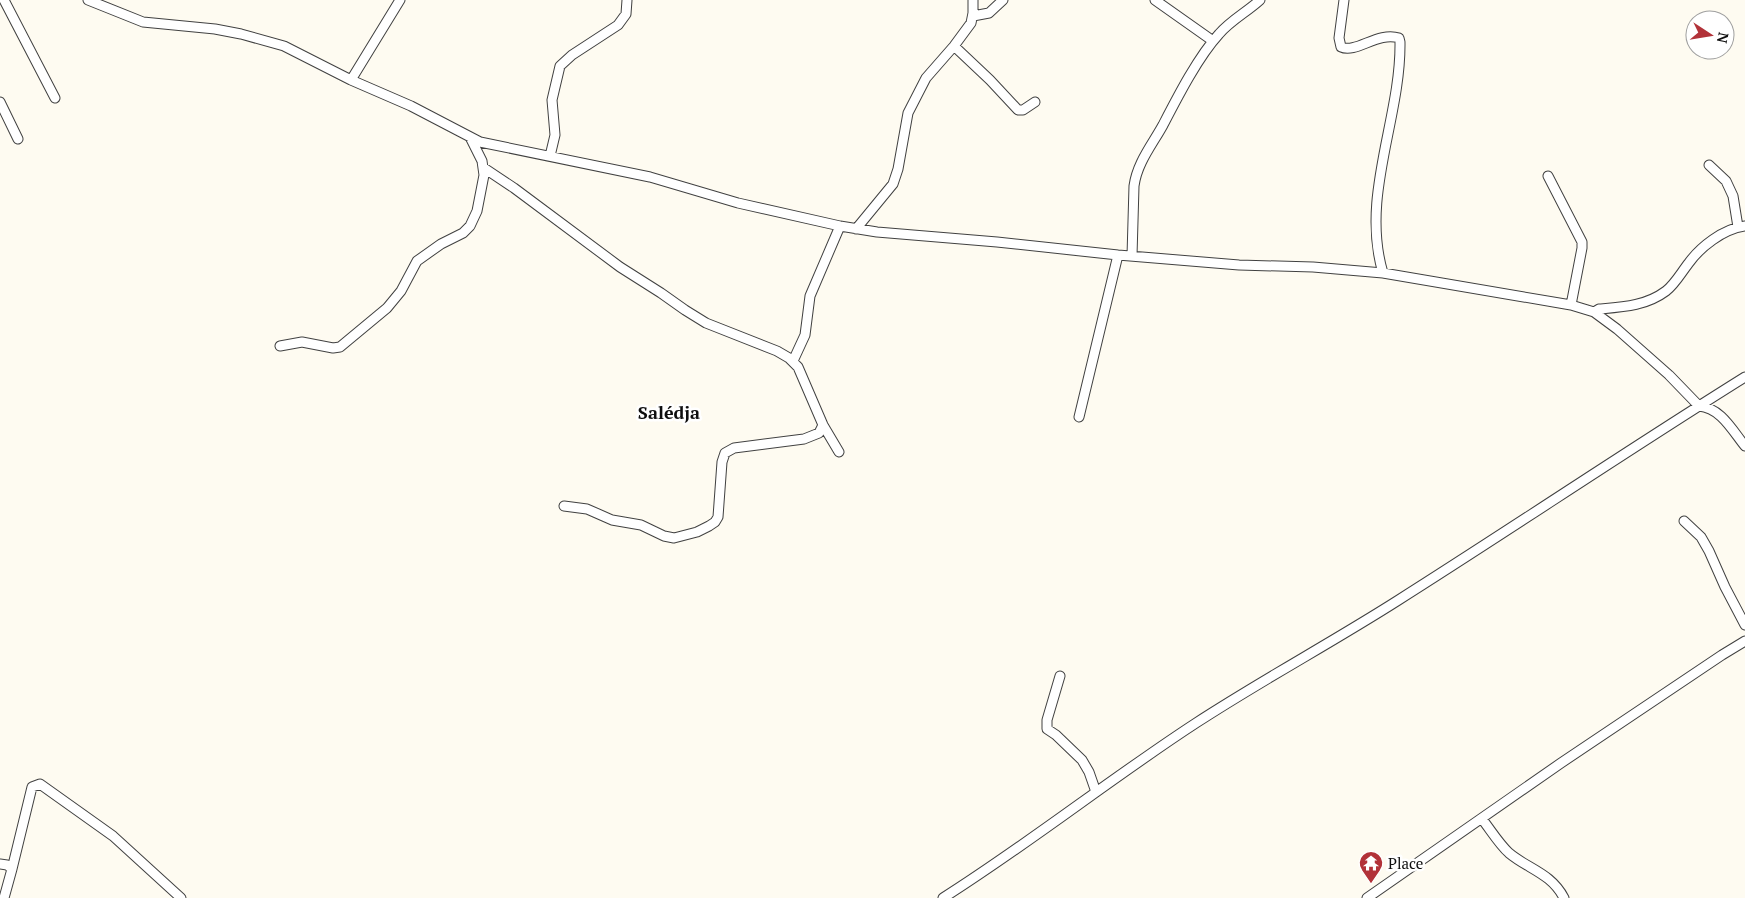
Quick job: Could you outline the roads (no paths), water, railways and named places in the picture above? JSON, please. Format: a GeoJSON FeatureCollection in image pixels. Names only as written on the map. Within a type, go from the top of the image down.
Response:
{"type":"FeatureCollection","features":[{"type":"Feature","properties":{"kind":"street"},"geometry":{"type":"LineString","coordinates":[[4,0],[55,98]]}},
{"type":"Feature","properties":{"kind":"street"},"geometry":{"type":"LineString","coordinates":[[88,0],[143,22],[168,26],[200,26],[273,42],[298,52],[351,80],[410,106],[470,137],[495,146],[650,177],[738,203],[840,226],[1118,256],[1238,265],[1313,267],[1383,273],[1571,305],[1594,312],[1617,329],[1669,375],[1699,406],[1718,413],[1745,446]]}},
{"type":"Feature","properties":{"kind":"street"},"geometry":{"type":"LineString","coordinates":[[351,80],[400,0]]}},
{"type":"Feature","properties":{"kind":"street"},"geometry":{"type":"LineString","coordinates":[[550,156],[555,135],[552,100],[560,66],[572,55],[618,26],[626,14],[627,0]]}},
{"type":"Feature","properties":{"kind":"street"},"geometry":{"type":"LineString","coordinates":[[856,229],[893,184],[898,169],[908,113],[926,78],[971,23],[973,0]]}},
{"type":"Feature","properties":{"kind":"street"},"geometry":{"type":"LineString","coordinates":[[973,16],[988,13],[1003,0]]}},
{"type":"Feature","properties":{"kind":"street"},"geometry":{"type":"LineString","coordinates":[[1155,0],[1213,41]]}},
{"type":"Feature","properties":{"kind":"street"},"geometry":{"type":"LineString","coordinates":[[1132,256],[1135,176],[1176,99],[1213,41],[1230,23],[1260,0]]}},
{"type":"Feature","properties":{"kind":"street"},"geometry":{"type":"LineString","coordinates":[[1344,0],[1339,38],[1341,48],[1350,48],[1387,36],[1399,38],[1400,42],[1398,76],[1375,210],[1378,247],[1383,273]]}},
{"type":"Feature","properties":{"kind":"street"},"geometry":{"type":"LineString","coordinates":[[954,46],[1018,110],[1023,110],[1036,102]]}},
{"type":"Feature","properties":{"kind":"street"},"geometry":{"type":"LineString","coordinates":[[0,102],[18,139]]}},
{"type":"Feature","properties":{"kind":"street"},"geometry":{"type":"LineString","coordinates":[[280,346],[302,342],[338,348],[387,308],[401,292],[417,261],[441,244],[464,233],[477,212],[484,168],[470,137]]}},
{"type":"Feature","properties":{"kind":"street"},"geometry":{"type":"LineString","coordinates":[[1594,312],[1599,309],[1637,305],[1654,298],[1666,291],[1701,248],[1714,239],[1741,227],[1733,196],[1726,180],[1709,164]]}},
{"type":"Feature","properties":{"kind":"street"},"geometry":{"type":"LineString","coordinates":[[484,168],[620,267],[662,292],[684,310],[706,323],[778,351],[792,361],[798,367],[823,425],[839,452]]}},
{"type":"Feature","properties":{"kind":"street"},"geometry":{"type":"LineString","coordinates":[[1548,176],[1582,242],[1571,305]]}},
{"type":"Feature","properties":{"kind":"street"},"geometry":{"type":"LineString","coordinates":[[792,361],[805,335],[810,296],[840,226]]}},
{"type":"Feature","properties":{"kind":"street"},"geometry":{"type":"LineString","coordinates":[[1079,417],[1118,256]]}},
{"type":"Feature","properties":{"kind":"street"},"geometry":{"type":"LineString","coordinates":[[943,898],[1064,817],[1096,792],[1210,714],[1394,603],[1745,377]]}},
{"type":"Feature","properties":{"kind":"street"},"geometry":{"type":"LineString","coordinates":[[564,506],[587,509],[612,520],[641,525],[664,536],[674,538],[697,532],[715,522],[718,517],[722,462],[725,452],[734,448],[804,439],[818,433],[823,425]]}},
{"type":"Feature","properties":{"kind":"street"},"geometry":{"type":"LineString","coordinates":[[1684,521],[1701,538],[1709,551],[1745,625]]}},
{"type":"Feature","properties":{"kind":"street"},"geometry":{"type":"LineString","coordinates":[[1366,898],[1561,763],[1745,641]]}},
{"type":"Feature","properties":{"kind":"street"},"geometry":{"type":"LineString","coordinates":[[1060,676],[1055,689],[1046,729],[1056,735],[1082,760],[1089,772],[1096,792]]}},
{"type":"Feature","properties":{"kind":"street"},"geometry":{"type":"LineString","coordinates":[[4,898],[32,787],[40,784],[113,836],[181,898]]}},
{"type":"Feature","properties":{"kind":"street"},"geometry":{"type":"LineString","coordinates":[[1482,818],[1508,852],[1551,882],[1564,898]]}},
{"type":"Feature","properties":{"kind":"street"},"geometry":{"type":"LineString","coordinates":[[0,864],[8,865],[12,869]]}},
{"type":"Feature","properties":{"kind":"place","name":"Place"},"geometry":{"type":"Point","coordinates":[1371,884]}},
{"type":"Feature","properties":{"kind":"district","name":"Salédja"},"geometry":{"type":"Point","coordinates":[669,412]}}]}
